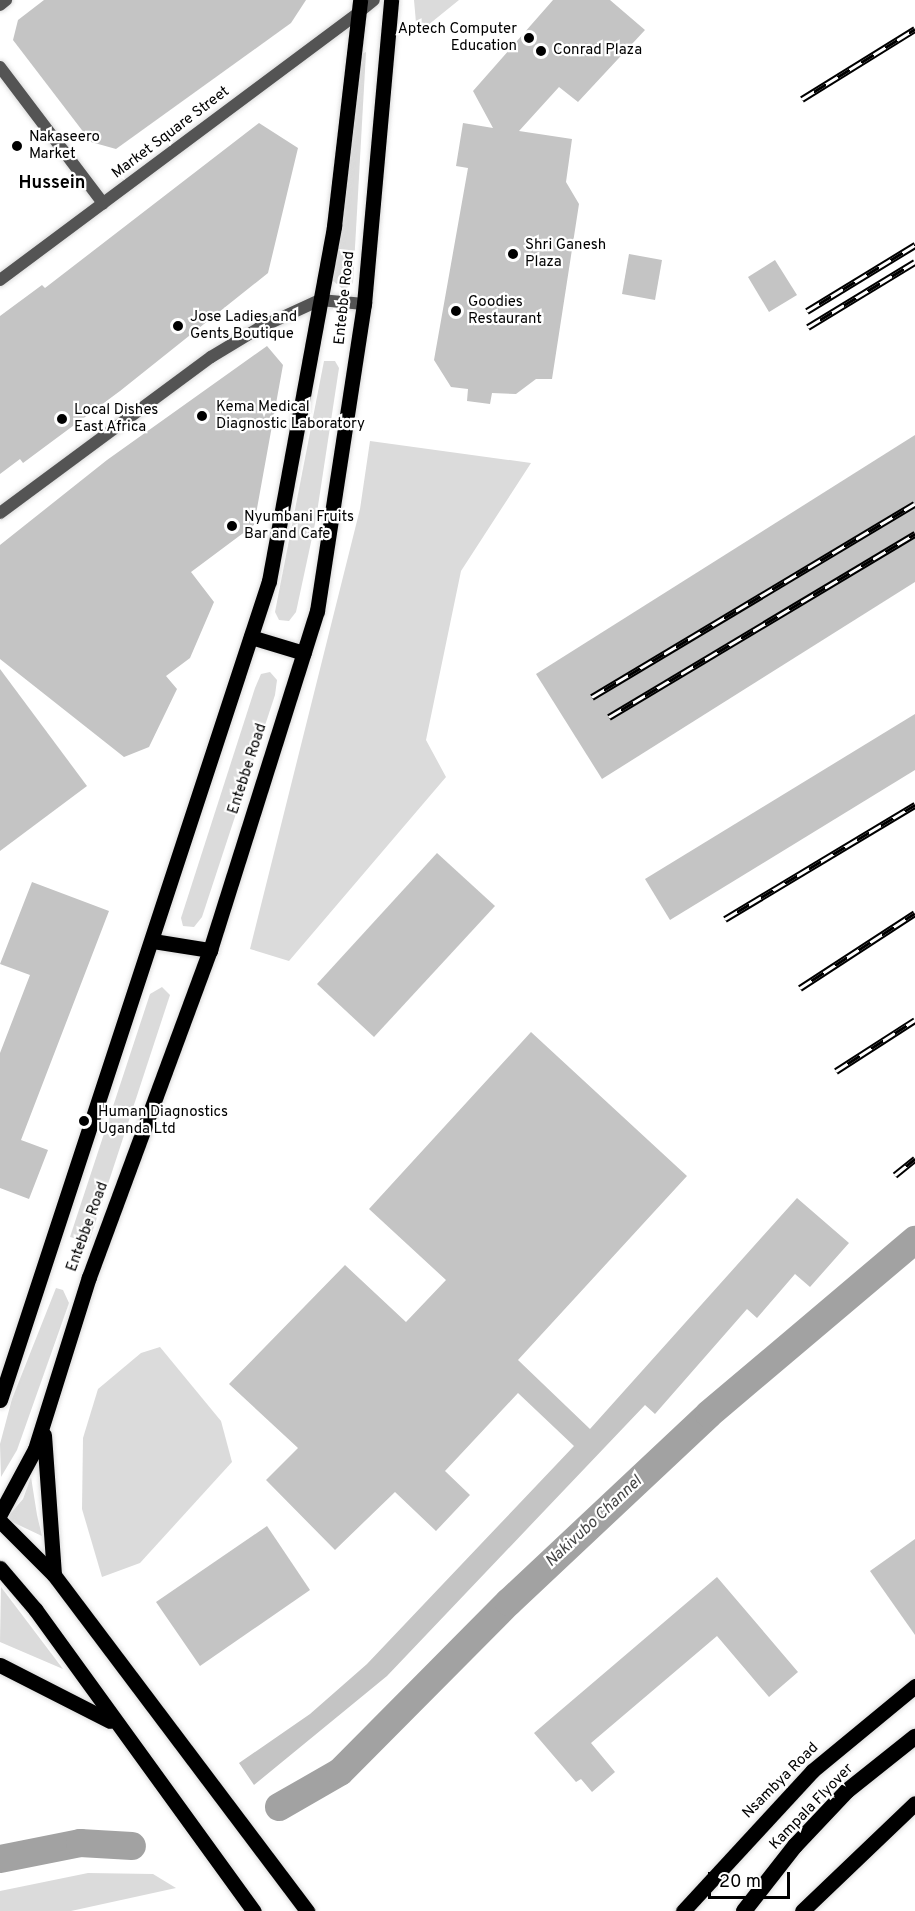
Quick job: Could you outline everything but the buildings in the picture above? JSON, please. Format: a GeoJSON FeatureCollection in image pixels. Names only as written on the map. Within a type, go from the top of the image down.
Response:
{"type":"FeatureCollection","features":[{"type":"Feature","properties":{"kind":"highway","name":"Kampala Flyover"},"geometry":{"type":"LineString","coordinates":[[744,1911],[795,1846],[847,1791],[915,1737]]}},
{"type":"Feature","properties":{"kind":"main road","name":"Entebbe Road"},"geometry":{"type":"LineString","coordinates":[[0,1514],[45,1420],[89,1277],[210,950],[304,653],[330,545],[364,304],[391,0]]}},
{"type":"Feature","properties":{"kind":"main road","name":"Entebbe Road"},"geometry":{"type":"LineString","coordinates":[[0,1400],[153,941],[269,580],[320,300],[360,6]]}},
{"type":"Feature","properties":{"kind":"main road"},"geometry":{"type":"LineString","coordinates":[[251,637],[304,653]]}},
{"type":"Feature","properties":{"kind":"main road"},"geometry":{"type":"LineString","coordinates":[[153,941],[210,950]]}},
{"type":"Feature","properties":{"kind":"main road"},"geometry":{"type":"LineString","coordinates":[[45,1420],[46,1509],[54,1575]]}},
{"type":"Feature","properties":{"kind":"main road"},"geometry":{"type":"LineString","coordinates":[[0,1521],[54,1575],[307,1911]]}},
{"type":"Feature","properties":{"kind":"main road"},"geometry":{"type":"LineString","coordinates":[[0,1568],[35,1609],[115,1724],[255,1911]]}},
{"type":"Feature","properties":{"kind":"main road"},"geometry":{"type":"LineString","coordinates":[[0,1665],[115,1724]]}},
{"type":"Feature","properties":{"kind":"main road","name":"Nsambya Road"},"geometry":{"type":"LineString","coordinates":[[682,1911],[812,1771],[915,1686]]}},
{"type":"Feature","properties":{"kind":"main road"},"geometry":{"type":"LineString","coordinates":[[802,1911],[915,1803]]}},
{"type":"Feature","properties":{"kind":"street"},"geometry":{"type":"LineString","coordinates":[[0,5],[6,0]]}},
{"type":"Feature","properties":{"kind":"street","name":"Market Square Street"},"geometry":{"type":"LineString","coordinates":[[0,280],[360,6],[374,0]]}},
{"type":"Feature","properties":{"kind":"street"},"geometry":{"type":"LineString","coordinates":[[0,68],[103,203]]}},
{"type":"Feature","properties":{"kind":"street"},"geometry":{"type":"LineString","coordinates":[[0,513],[211,357],[284,314],[320,300],[364,304]]}},
{"type":"Feature","properties":{"kind":"shaded area"},"geometry":{"type":"Polygon","coordinates":[[[414,0],[459,0],[417,34],[414,0]]]}},
{"type":"Feature","properties":{"kind":"shaded area"},"geometry":{"type":"Polygon","coordinates":[[[366,52],[353,283],[344,290],[332,280],[356,56],[366,52]]]}},
{"type":"Feature","properties":{"kind":"shaded area"},"geometry":{"type":"Polygon","coordinates":[[[324,361],[335,361],[339,368],[316,519],[296,612],[289,621],[279,620],[275,612],[324,361]]]}},
{"type":"Feature","properties":{"kind":"shaded area"},"geometry":{"type":"Polygon","coordinates":[[[370,441],[531,463],[461,571],[426,740],[446,777],[289,961],[250,949],[360,509],[370,441]]]}},
{"type":"Feature","properties":{"kind":"shaded area"},"geometry":{"type":"Polygon","coordinates":[[[270,672],[277,680],[275,695],[202,917],[194,927],[183,926],[181,918],[255,688],[261,674],[270,672]]]}},
{"type":"Feature","properties":{"kind":"shaded area"},"geometry":{"type":"Polygon","coordinates":[[[162,987],[170,995],[89,1242],[70,1237],[150,994],[162,987]]]}},
{"type":"Feature","properties":{"kind":"shaded area"},"geometry":{"type":"Polygon","coordinates":[[[56,1288],[63,1290],[69,1303],[17,1450],[1,1477],[0,1444],[12,1399],[56,1288]]]}},
{"type":"Feature","properties":{"kind":"shaded area"},"geometry":{"type":"Polygon","coordinates":[[[160,1347],[221,1421],[232,1462],[140,1563],[102,1577],[82,1509],[83,1438],[98,1389],[141,1353],[160,1347]]]}},
{"type":"Feature","properties":{"kind":"shaded area"},"geometry":{"type":"Polygon","coordinates":[[[31,1477],[42,1536],[6,1519],[23,1499],[31,1477]]]}},
{"type":"Feature","properties":{"kind":"shaded area"},"geometry":{"type":"Polygon","coordinates":[[[1,1587],[63,1669],[0,1642],[1,1587]]]}},
{"type":"Feature","properties":{"kind":"shaded area"},"geometry":{"type":"Polygon","coordinates":[[[88,1873],[153,1874],[176,1888],[71,1911],[0,1911],[0,1891],[88,1873]]]}},
{"type":"Feature","properties":{"kind":"waterway","name":"Nakivubo Channel"},"geometry":{"type":"LineString","coordinates":[[279,1807],[340,1772],[509,1602],[709,1414],[915,1240]]}},
{"type":"Feature","properties":{"kind":"waterway","name":"Nakivubo Channel"},"geometry":{"type":"LineString","coordinates":[[0,1859],[80,1843],[132,1846]]}},
{"type":"Feature","properties":{"kind":"railway"},"geometry":{"type":"LineString","coordinates":[[802,99],[915,29]]}},
{"type":"Feature","properties":{"kind":"railway"},"geometry":{"type":"LineString","coordinates":[[807,311],[915,245]]}},
{"type":"Feature","properties":{"kind":"railway"},"geometry":{"type":"LineString","coordinates":[[808,327],[915,262]]}},
{"type":"Feature","properties":{"kind":"railway"},"geometry":{"type":"LineString","coordinates":[[592,697],[915,504]]}},
{"type":"Feature","properties":{"kind":"railway"},"geometry":{"type":"LineString","coordinates":[[609,717],[915,534]]}},
{"type":"Feature","properties":{"kind":"railway"},"geometry":{"type":"LineString","coordinates":[[725,919],[915,805]]}},
{"type":"Feature","properties":{"kind":"railway"},"geometry":{"type":"LineString","coordinates":[[800,988],[915,913]]}},
{"type":"Feature","properties":{"kind":"railway"},"geometry":{"type":"LineString","coordinates":[[836,1071],[915,1020]]}},
{"type":"Feature","properties":{"kind":"railway"},"geometry":{"type":"LineString","coordinates":[[895,1175],[915,1159]]}},
{"type":"Feature","properties":{"kind":"place","name":"Aptech Computer Education"},"geometry":{"type":"Point","coordinates":[529,38]}},
{"type":"Feature","properties":{"kind":"place","name":"Conrad Plaza"},"geometry":{"type":"Point","coordinates":[541,51]}},
{"type":"Feature","properties":{"kind":"place","name":"Nakaseero Market"},"geometry":{"type":"Point","coordinates":[17,146]}},
{"type":"Feature","properties":{"kind":"place","name":"Shri Ganesh Plaza"},"geometry":{"type":"Point","coordinates":[513,254]}},
{"type":"Feature","properties":{"kind":"place","name":"Goodies Restaurant"},"geometry":{"type":"Point","coordinates":[456,311]}},
{"type":"Feature","properties":{"kind":"place","name":"Jose Ladies and Gents Boutique"},"geometry":{"type":"Point","coordinates":[178,326]}},
{"type":"Feature","properties":{"kind":"place","name":"Kema Medical Diagnostic Laboratory"},"geometry":{"type":"Point","coordinates":[202,416]}},
{"type":"Feature","properties":{"kind":"place","name":"Local Dishes East Africa"},"geometry":{"type":"Point","coordinates":[62,419]}},
{"type":"Feature","properties":{"kind":"place","name":"Nyumbani Fruits Bar and Cafe"},"geometry":{"type":"Point","coordinates":[232,526]}},
{"type":"Feature","properties":{"kind":"place","name":"Human Diagnostics Uganda Ltd"},"geometry":{"type":"Point","coordinates":[84,1121]}},
{"type":"Feature","properties":{"kind":"district","name":"Hussein"},"geometry":{"type":"Point","coordinates":[52,184]}}]}
